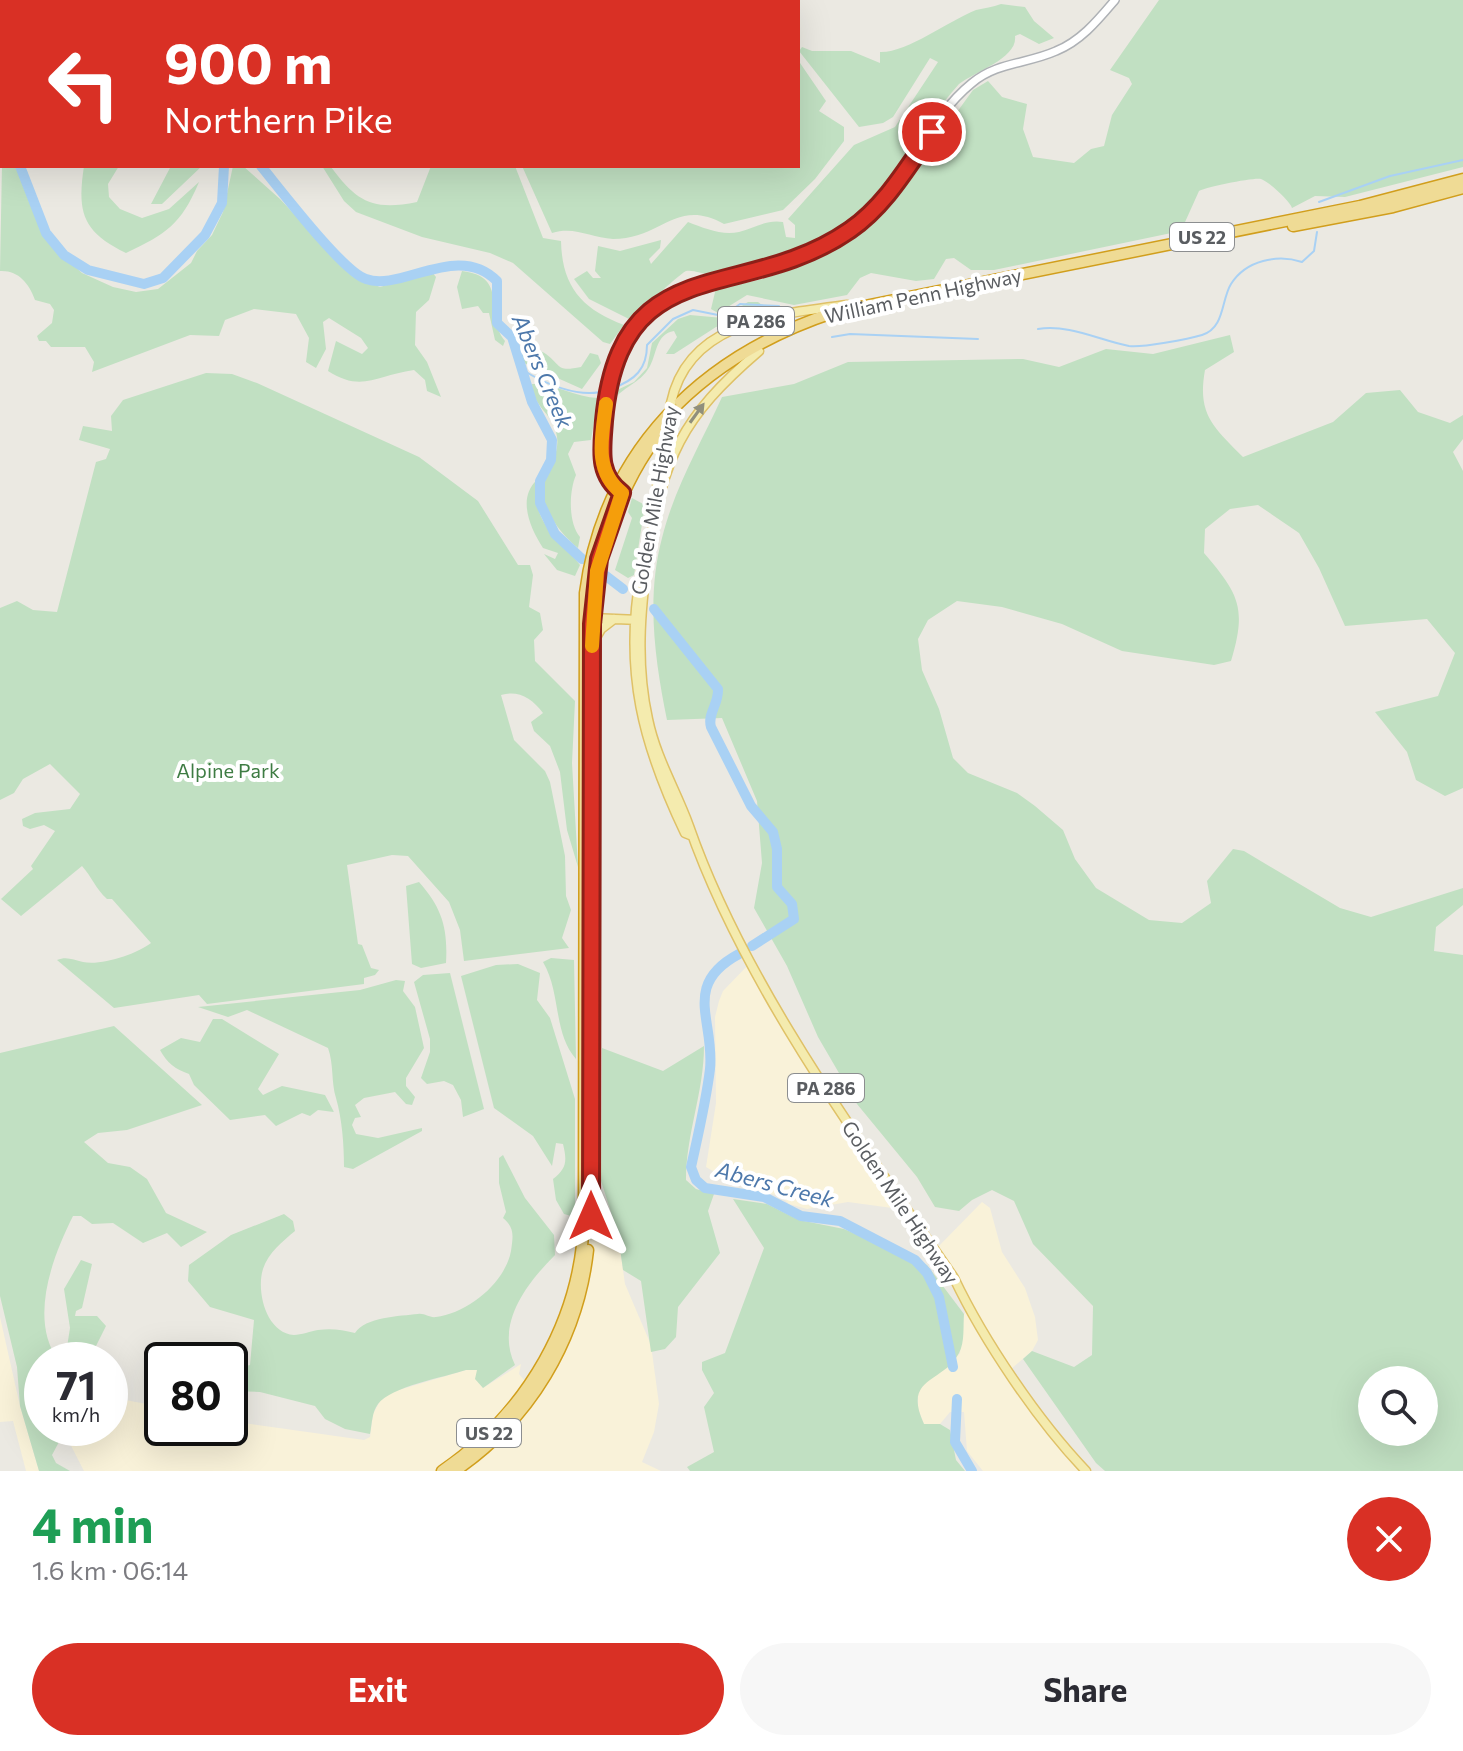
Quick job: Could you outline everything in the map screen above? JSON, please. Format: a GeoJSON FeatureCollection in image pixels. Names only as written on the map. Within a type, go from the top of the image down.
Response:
{"type":"FeatureCollection","features":[{"type":"Feature","properties":{"kind":"highway","name":"William Penn Highway"},"geometry":{"type":"LineString","coordinates":[[442,1471],[490,1432],[534,1378],[565,1315],[580,1263],[584,1216],[584,604],[594,546],[619,490],[656,427],[719,369],[796,326],[879,301],[1360,206],[1463,179]]}},
{"type":"Feature","properties":{"kind":"highway","name":"William Penn Highway"},"geometry":{"type":"LineString","coordinates":[[455,1471],[496,1438],[541,1383],[567,1333],[585,1275],[591,1216],[592,618],[599,559],[619,490],[653,443],[681,411],[712,383],[759,351],[810,328],[865,311],[1362,213],[1463,188]]}},
{"type":"Feature","properties":{"kind":"main road"},"geometry":{"type":"LineString","coordinates":[[619,490],[602,467],[608,391],[624,341],[654,307],[687,287],[777,266],[849,231],[880,204],[950,106],[974,81],[1005,65],[1067,46],[1089,29],[1115,0]]}},
{"type":"Feature","properties":{"kind":"main road","name":"Golden Mile Highway"},"geometry":{"type":"LineString","coordinates":[[879,301],[817,309],[728,330],[704,345],[690,361],[671,403],[637,620],[635,672],[645,735],[685,833],[690,835],[767,991],[807,1059],[954,1278],[978,1323],[1044,1419],[1086,1471]]}},
{"type":"Feature","properties":{"kind":"main road","name":"Golden Mile Highway"},"geometry":{"type":"LineString","coordinates":[[637,620],[655,512],[670,458],[703,404],[759,351]]}},
{"type":"Feature","properties":{"kind":"main road"},"geometry":{"type":"LineString","coordinates":[[592,618],[637,620]]}},
{"type":"Feature","properties":{"kind":"main road"},"geometry":{"type":"LineString","coordinates":[[592,644],[601,629],[615,619]]}},
{"type":"Feature","properties":{"kind":"shaded area"},"geometry":{"type":"Polygon","coordinates":[[[752,961],[767,991],[907,1210],[848,1202],[807,1209],[789,1204],[782,1197],[731,1182],[706,1167],[716,1103],[715,1017],[723,991],[752,961]]]}},
{"type":"Feature","properties":{"kind":"shaded area"},"geometry":{"type":"Polygon","coordinates":[[[591,1196],[608,1211],[618,1234],[625,1284],[651,1345],[659,1404],[654,1432],[642,1462],[661,1471],[455,1471],[513,1420],[587,1264],[591,1196]]]}},
{"type":"Feature","properties":{"kind":"shaded area"},"geometry":{"type":"Polygon","coordinates":[[[982,1202],[990,1208],[1002,1252],[1025,1288],[1035,1317],[1038,1340],[1032,1351],[1010,1370],[1086,1471],[983,1471],[967,1451],[964,1412],[950,1412],[940,1424],[930,1427],[924,1424],[918,1409],[918,1393],[927,1379],[948,1367],[960,1353],[964,1314],[969,1310],[935,1250],[982,1202]]]}},
{"type":"Feature","properties":{"kind":"shaded area"},"geometry":{"type":"Polygon","coordinates":[[[0,1317],[24,1420],[24,1446],[32,1446],[39,1471],[26,1471],[13,1421],[0,1422],[0,1317]]]}},
{"type":"Feature","properties":{"kind":"shaded area"},"geometry":{"type":"Polygon","coordinates":[[[521,1364],[519,1374],[529,1386],[513,1407],[442,1471],[84,1471],[71,1446],[128,1446],[128,1400],[144,1404],[144,1446],[248,1446],[248,1424],[364,1440],[370,1437],[373,1414],[380,1401],[392,1392],[466,1370],[477,1370],[483,1388],[521,1364]]]}},
{"type":"Feature","properties":{"kind":"green space"},"geometry":{"type":"Polygon","coordinates":[[[1159,0],[1463,0],[1463,167],[1345,197],[1315,196],[1292,208],[1269,183],[1250,179],[1199,191],[1181,231],[994,270],[971,270],[954,258],[946,259],[934,279],[916,281],[871,273],[860,278],[847,295],[794,305],[747,295],[718,313],[711,309],[716,288],[790,270],[836,248],[856,234],[904,186],[973,90],[988,81],[1002,97],[1027,104],[1023,129],[1033,157],[1074,163],[1091,149],[1104,146],[1112,115],[1132,84],[1129,78],[1110,70],[1159,0]]]}},
{"type":"Feature","properties":{"kind":"green space"},"geometry":{"type":"Polygon","coordinates":[[[1001,4],[1025,7],[1034,21],[1054,38],[1039,44],[1020,34],[1015,36],[1010,51],[1003,57],[959,84],[867,204],[831,233],[745,267],[711,274],[686,271],[631,320],[589,299],[574,279],[587,271],[593,278],[601,278],[595,271],[598,246],[620,251],[661,240],[660,248],[649,259],[651,264],[688,222],[726,233],[783,222],[786,237],[795,238],[795,225],[788,219],[854,145],[895,127],[938,62],[930,58],[893,117],[883,123],[859,127],[800,52],[802,47],[812,51],[851,51],[880,63],[880,52],[915,42],[976,10],[1001,4]]]}},
{"type":"Feature","properties":{"kind":"green space"},"geometry":{"type":"Polygon","coordinates":[[[800,63],[826,101],[819,111],[844,127],[844,141],[815,179],[783,210],[724,224],[707,217],[681,217],[644,233],[613,239],[576,232],[552,233],[523,168],[800,168],[800,63]]]}},
{"type":"Feature","properties":{"kind":"green space"},"geometry":{"type":"Polygon","coordinates":[[[2,168],[16,168],[51,245],[82,273],[113,287],[136,292],[158,289],[191,263],[212,235],[223,212],[233,168],[245,168],[280,199],[352,276],[380,287],[432,272],[436,277],[429,300],[416,312],[415,345],[427,362],[441,397],[427,391],[425,380],[414,370],[360,382],[328,371],[336,341],[362,354],[368,348],[361,338],[329,318],[323,322],[326,349],[316,368],[306,362],[309,338],[296,314],[254,309],[225,320],[219,336],[190,335],[92,372],[94,362],[85,347],[51,347],[46,341],[39,341],[37,336],[52,323],[54,310],[50,304],[35,300],[30,288],[17,275],[0,271],[2,168]]]}},
{"type":"Feature","properties":{"kind":"green space"},"geometry":{"type":"Polygon","coordinates":[[[84,168],[118,168],[108,184],[109,197],[120,209],[142,218],[169,209],[199,182],[186,209],[171,226],[126,253],[100,237],[86,219],[81,196],[84,168]]]}},
{"type":"Feature","properties":{"kind":"green space"},"geometry":{"type":"Polygon","coordinates":[[[170,168],[200,168],[162,204],[151,204],[170,168]]]}},
{"type":"Feature","properties":{"kind":"green space"},"geometry":{"type":"Polygon","coordinates":[[[323,168],[332,168],[349,188],[367,201],[402,205],[417,202],[430,168],[516,168],[543,238],[561,241],[570,284],[586,304],[624,325],[610,344],[603,342],[513,263],[490,253],[422,237],[356,212],[344,201],[323,168]]]}},
{"type":"Feature","properties":{"kind":"green space"},"geometry":{"type":"Polygon","coordinates":[[[462,271],[477,275],[491,288],[496,319],[505,341],[503,346],[495,340],[489,313],[483,313],[478,306],[462,309],[457,287],[462,271]]]}},
{"type":"Feature","properties":{"kind":"green space"},"geometry":{"type":"Polygon","coordinates":[[[748,302],[758,302],[770,311],[716,327],[674,354],[666,354],[677,337],[674,331],[668,333],[660,340],[646,371],[639,379],[617,396],[615,391],[634,382],[647,368],[652,343],[678,319],[690,315],[723,318],[748,302]]]}},
{"type":"Feature","properties":{"kind":"green space"},"geometry":{"type":"Polygon","coordinates":[[[1230,335],[1234,352],[1205,370],[1203,398],[1216,428],[1243,457],[1333,422],[1366,393],[1400,390],[1418,412],[1450,423],[1463,415],[1463,439],[1453,452],[1463,471],[1463,788],[1445,796],[1416,780],[1407,752],[1375,712],[1438,696],[1455,653],[1427,619],[1345,626],[1319,568],[1299,533],[1258,505],[1230,509],[1205,529],[1204,553],[1237,602],[1238,628],[1231,661],[1214,665],[1122,651],[1062,624],[1002,607],[957,601],[928,620],[918,639],[922,670],[939,709],[953,758],[968,773],[1017,793],[1035,806],[1063,830],[1075,859],[1096,888],[1149,920],[1182,923],[1211,903],[1207,881],[1233,849],[1244,851],[1340,908],[1371,917],[1463,888],[1463,905],[1436,927],[1434,951],[1463,955],[1463,1471],[1105,1471],[1096,1463],[1023,1359],[1032,1351],[1074,1367],[1092,1355],[1093,1306],[1033,1244],[1014,1201],[992,1190],[959,1211],[935,1207],[917,1177],[857,1104],[818,1037],[787,966],[754,908],[762,863],[757,801],[722,718],[667,720],[654,629],[657,561],[673,502],[722,397],[794,384],[848,362],[1023,359],[1059,367],[1106,349],[1153,354],[1230,335]]]}},
{"type":"Feature","properties":{"kind":"green space"},"geometry":{"type":"Polygon","coordinates":[[[520,347],[543,352],[563,368],[581,367],[590,353],[598,355],[601,363],[582,389],[524,363],[520,347]]]}},
{"type":"Feature","properties":{"kind":"green space","name":"Alpine Park"},"geometry":{"type":"Polygon","coordinates":[[[206,373],[232,374],[257,383],[419,457],[478,501],[518,565],[530,565],[533,575],[529,607],[540,613],[543,630],[534,640],[535,661],[575,701],[572,763],[578,867],[567,830],[560,772],[550,746],[534,731],[531,722],[543,713],[524,696],[501,695],[514,740],[545,771],[550,782],[565,856],[566,896],[571,910],[562,938],[569,948],[464,961],[460,930],[449,902],[408,856],[392,855],[347,865],[358,944],[362,945],[371,968],[379,970],[375,975],[364,978],[364,984],[207,1004],[199,995],[114,1008],[57,960],[109,961],[151,943],[112,899],[103,895],[82,866],[21,916],[1,899],[33,869],[31,866],[55,831],[44,825],[30,829],[23,826],[22,819],[35,813],[70,809],[80,794],[50,764],[23,779],[14,793],[0,800],[0,608],[17,601],[33,610],[57,612],[96,462],[106,459],[110,449],[79,440],[83,426],[112,431],[111,416],[123,400],[206,373]]]}},
{"type":"Feature","properties":{"kind":"green space"},"geometry":{"type":"Polygon","coordinates":[[[532,384],[598,398],[591,440],[574,442],[568,454],[576,475],[571,507],[573,524],[580,537],[578,548],[557,526],[544,498],[543,488],[557,439],[554,425],[535,398],[532,384]]]}},
{"type":"Feature","properties":{"kind":"green space"},"geometry":{"type":"Polygon","coordinates":[[[537,480],[538,508],[548,528],[580,565],[575,576],[557,570],[544,554],[555,559],[558,553],[543,548],[530,522],[528,495],[537,480]]]}},
{"type":"Feature","properties":{"kind":"green space"},"geometry":{"type":"Polygon","coordinates":[[[632,498],[645,505],[634,575],[628,578],[615,570],[632,518],[628,512],[632,498]]]}},
{"type":"Feature","properties":{"kind":"green space"},"geometry":{"type":"Polygon","coordinates":[[[419,882],[442,919],[446,951],[446,963],[421,968],[412,964],[406,886],[419,882]]]}},
{"type":"Feature","properties":{"kind":"green space"},"geometry":{"type":"Polygon","coordinates":[[[551,958],[574,960],[576,1059],[564,1037],[553,986],[543,962],[551,958]]]}},
{"type":"Feature","properties":{"kind":"green space"},"geometry":{"type":"Polygon","coordinates":[[[518,964],[540,973],[537,1000],[550,1018],[575,1099],[575,1217],[564,1214],[556,1200],[553,1179],[565,1164],[563,1144],[556,1143],[552,1166],[533,1136],[494,1108],[461,976],[496,965],[518,964]]]}},
{"type":"Feature","properties":{"kind":"green space"},"geometry":{"type":"Polygon","coordinates":[[[450,973],[484,1109],[463,1117],[461,1100],[453,1085],[444,1081],[427,1084],[421,1078],[430,1052],[430,1039],[414,982],[423,975],[450,973]]]}},
{"type":"Feature","properties":{"kind":"green space"},"geometry":{"type":"Polygon","coordinates":[[[396,980],[405,981],[403,991],[415,1007],[424,1048],[406,1078],[406,1086],[415,1097],[412,1105],[406,1104],[395,1092],[364,1098],[355,1105],[361,1117],[355,1118],[352,1125],[356,1134],[378,1138],[422,1128],[422,1131],[353,1169],[344,1167],[341,1123],[328,1048],[247,1010],[228,1017],[198,1007],[360,990],[396,980]]]}},
{"type":"Feature","properties":{"kind":"green space"},"geometry":{"type":"Polygon","coordinates":[[[213,1019],[222,1019],[279,1054],[258,1089],[263,1095],[282,1086],[325,1095],[334,1112],[318,1110],[310,1116],[302,1113],[276,1126],[265,1115],[230,1120],[194,1085],[189,1074],[172,1065],[160,1050],[181,1038],[200,1042],[213,1019]]]}},
{"type":"Feature","properties":{"kind":"green space"},"geometry":{"type":"Polygon","coordinates":[[[114,1026],[202,1105],[127,1130],[98,1133],[84,1142],[108,1163],[130,1167],[147,1179],[166,1213],[207,1232],[181,1247],[167,1233],[143,1243],[113,1223],[92,1224],[81,1216],[73,1216],[51,1269],[47,1288],[44,1307],[49,1342],[24,1342],[24,1420],[17,1367],[0,1296],[0,1053],[114,1026]]]}},
{"type":"Feature","properties":{"kind":"green space"},"geometry":{"type":"Polygon","coordinates":[[[704,1046],[686,1180],[696,1189],[714,1194],[708,1211],[720,1253],[678,1307],[676,1337],[665,1349],[651,1352],[641,1281],[623,1270],[618,1234],[601,1181],[602,1048],[663,1071],[704,1046]]]}},
{"type":"Feature","properties":{"kind":"green space"},"geometry":{"type":"Polygon","coordinates":[[[503,1155],[525,1198],[554,1235],[555,1255],[525,1291],[511,1320],[510,1350],[515,1365],[483,1388],[475,1379],[477,1370],[466,1370],[394,1392],[376,1407],[370,1434],[345,1429],[325,1419],[315,1406],[248,1392],[254,1320],[210,1307],[188,1281],[189,1265],[231,1235],[284,1214],[293,1221],[295,1231],[268,1258],[261,1288],[265,1310],[276,1327],[284,1332],[297,1335],[328,1329],[355,1333],[367,1324],[384,1318],[418,1314],[434,1317],[460,1310],[493,1285],[511,1251],[513,1237],[510,1225],[503,1218],[506,1212],[499,1183],[499,1158],[503,1155]]]}},
{"type":"Feature","properties":{"kind":"green space"},"geometry":{"type":"Polygon","coordinates":[[[733,1199],[767,1204],[799,1220],[844,1229],[927,1265],[964,1314],[963,1334],[961,1349],[952,1363],[921,1389],[919,1408],[924,1424],[940,1424],[950,1430],[956,1460],[965,1471],[690,1471],[687,1467],[714,1452],[704,1407],[714,1393],[702,1370],[702,1362],[725,1353],[764,1248],[733,1199]]]}},
{"type":"Feature","properties":{"kind":"green space"},"geometry":{"type":"Polygon","coordinates":[[[81,1260],[92,1264],[82,1308],[76,1311],[75,1316],[97,1316],[106,1326],[98,1342],[68,1342],[70,1328],[64,1289],[81,1260]]]}},
{"type":"Feature","properties":{"kind":"green space"},"geometry":{"type":"Polygon","coordinates":[[[32,1446],[57,1446],[52,1455],[56,1463],[70,1471],[39,1471],[32,1446]]]}},
{"type":"Feature","properties":{"kind":"waterway"},"geometry":{"type":"LineString","coordinates":[[1319,202],[1390,176],[1463,160]]}},
{"type":"Feature","properties":{"kind":"waterway","name":"Abers Creek"},"geometry":{"type":"LineString","coordinates":[[21,168],[46,233],[64,255],[88,270],[144,284],[163,278],[205,235],[222,203],[224,168]]}},
{"type":"Feature","properties":{"kind":"waterway","name":"Abers Creek"},"geometry":{"type":"LineString","coordinates":[[263,168],[328,246],[366,279],[396,279],[448,266],[465,266],[482,270],[497,281],[497,323],[512,337],[532,402],[552,440],[551,460],[540,481],[540,503],[555,534],[582,559]]}},
{"type":"Feature","properties":{"kind":"waterway"},"geometry":{"type":"LineString","coordinates":[[1038,329],[1073,331],[1129,346],[1202,335],[1219,320],[1228,290],[1237,276],[1263,261],[1283,259],[1302,262],[1314,251],[1317,232]]}},
{"type":"Feature","properties":{"kind":"waterway"},"geometry":{"type":"LineString","coordinates":[[613,388],[638,372],[645,361],[647,345],[673,319],[693,310],[723,316],[740,304],[779,306]]}},
{"type":"Feature","properties":{"kind":"waterway"},"geometry":{"type":"LineString","coordinates":[[832,337],[850,334],[978,339]]}},
{"type":"Feature","properties":{"kind":"waterway"},"geometry":{"type":"LineString","coordinates":[[520,368],[550,384],[574,391],[597,393],[607,390]]}},
{"type":"Feature","properties":{"kind":"waterway","name":"Abers Creek"},"geometry":{"type":"LineString","coordinates":[[606,576],[623,589]]}},
{"type":"Feature","properties":{"kind":"waterway","name":"Abers Creek"},"geometry":{"type":"LineString","coordinates":[[654,609],[718,689],[711,727],[751,806],[773,832],[777,849],[777,887],[792,904],[794,919],[752,946]]}},
{"type":"Feature","properties":{"kind":"waterway","name":"Abers Creek"},"geometry":{"type":"LineString","coordinates":[[739,954],[721,966],[711,978],[706,991],[710,1069],[691,1167],[696,1180],[705,1188],[764,1197],[801,1216],[840,1221],[915,1260],[927,1273],[939,1297],[953,1367]]}},
{"type":"Feature","properties":{"kind":"waterway","name":"Abers Creek"},"geometry":{"type":"LineString","coordinates":[[957,1399],[955,1442],[972,1471]]}},
{"type":"Feature","properties":{"kind":"slow traffic"},"geometry":{"type":"LineString","coordinates":[[592,646],[597,571],[622,493],[610,484],[603,470],[606,404]]}},
{"type":"Feature","properties":{"kind":"route"},"geometry":{"type":"LineString","coordinates":[[591,1216],[592,624],[599,559],[622,493],[609,482],[602,467],[605,409],[613,367],[632,329],[669,296],[687,287],[777,266],[849,231],[880,204],[932,132]]}}]}
